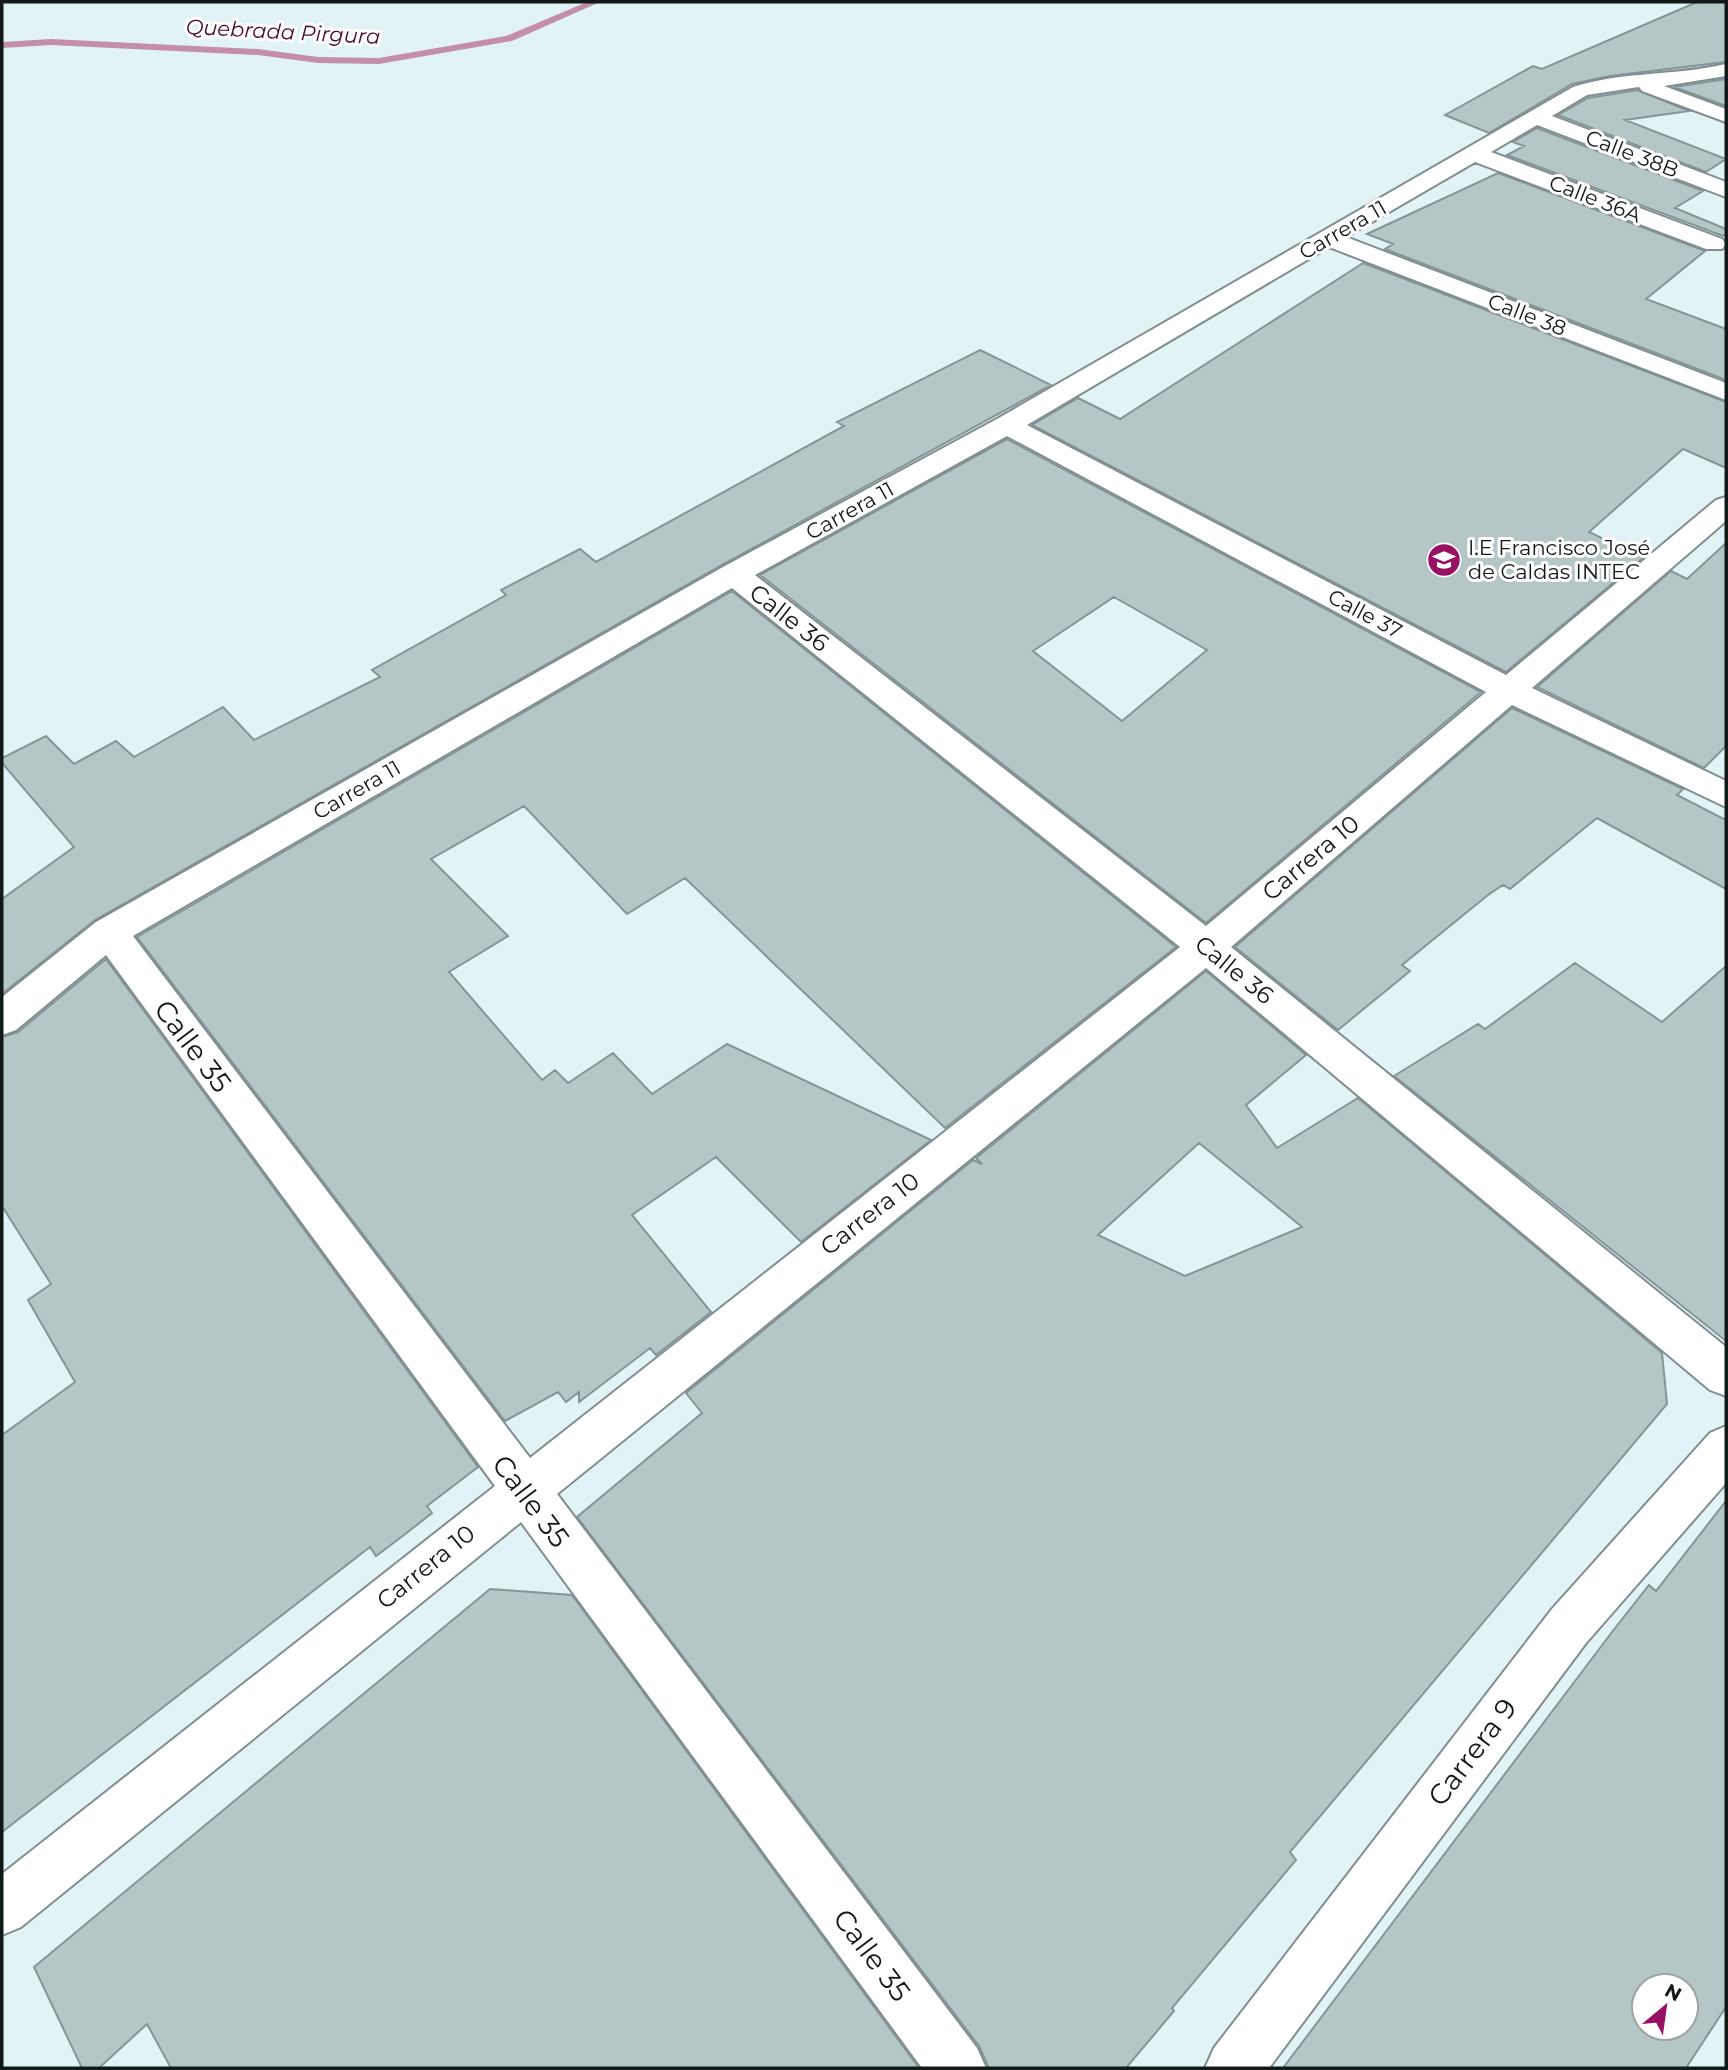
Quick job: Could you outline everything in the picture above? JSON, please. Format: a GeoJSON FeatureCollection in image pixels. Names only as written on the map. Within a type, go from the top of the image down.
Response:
{"type":"FeatureCollection","features":[{"type":"Feature","properties":{"kind":"street","name":"Carrera 11"},"geometry":{"type":"LineString","coordinates":[[2,1019],[109,932],[734,574],[1007,425],[1580,91],[1605,82],[1702,78],[1726,69]]}},
{"type":"Feature","properties":{"kind":"street"},"geometry":{"type":"LineString","coordinates":[[1630,80],[1726,116]]}},
{"type":"Feature","properties":{"kind":"street","name":"Calle 38B"},"geometry":{"type":"LineString","coordinates":[[1537,118],[1726,190]]}},
{"type":"Feature","properties":{"kind":"street","name":"Calle 36A"},"geometry":{"type":"LineString","coordinates":[[1475,154],[1714,244]]}},
{"type":"Feature","properties":{"kind":"street","name":"Calle 38"},"geometry":{"type":"LineString","coordinates":[[1329,239],[1726,392]]}},
{"type":"Feature","properties":{"kind":"street","name":"Calle 37"},"geometry":{"type":"LineString","coordinates":[[1007,425],[1509,690],[1726,795]]}},
{"type":"Feature","properties":{"kind":"street","name":"Carrera 10"},"geometry":{"type":"LineString","coordinates":[[2,1908],[1206,947],[1726,506]]}},
{"type":"Feature","properties":{"kind":"street","name":"Calle 36"},"geometry":{"type":"LineString","coordinates":[[734,574],[1206,947],[1726,1376]]}},
{"type":"Feature","properties":{"kind":"street","name":"Calle 35"},"geometry":{"type":"LineString","coordinates":[[109,932],[957,2068]]}},
{"type":"Feature","properties":{"kind":"street","name":"Carrera 9"},"geometry":{"type":"LineString","coordinates":[[1234,2068],[1569,1626],[1726,1449]]}},
{"type":"Feature","properties":{"kind":"building"},"geometry":{"type":"Polygon","coordinates":[[[1697,2],[1726,2],[1726,62],[1610,76],[1572,84],[1489,133],[1445,115],[1533,66],[1542,69],[1697,2]]]}},
{"type":"Feature","properties":{"kind":"building"},"geometry":{"type":"Polygon","coordinates":[[[1726,79],[1726,106],[1674,87],[1726,79]]]}},
{"type":"Feature","properties":{"kind":"building"},"geometry":{"type":"Polygon","coordinates":[[[1638,90],[1689,111],[1625,120],[1726,159],[1706,172],[1558,115],[1588,98],[1638,90]]]}},
{"type":"Feature","properties":{"kind":"building"},"geometry":{"type":"Polygon","coordinates":[[[1537,128],[1703,191],[1675,208],[1726,229],[1726,234],[1723,236],[1507,155],[1524,146],[1513,142],[1537,128]]]}},
{"type":"Feature","properties":{"kind":"building"},"geometry":{"type":"Polygon","coordinates":[[[1498,173],[1705,251],[1646,299],[1726,329],[1726,380],[1385,249],[1393,244],[1367,234],[1498,173]]]}},
{"type":"Feature","properties":{"kind":"building","name":"I.E Francisco José de Caldas INTEC"},"geometry":{"type":"Polygon","coordinates":[[[1363,263],[1726,402],[1726,468],[1683,449],[1589,532],[1643,558],[1506,672],[1032,425],[1078,398],[1120,419],[1363,263]]]}},
{"type":"Feature","properties":{"kind":"building"},"geometry":{"type":"Polygon","coordinates":[[[980,350],[1051,385],[722,565],[95,920],[2,994],[2,899],[74,847],[2,763],[2,758],[46,736],[74,764],[116,741],[134,757],[223,707],[254,740],[380,677],[372,670],[506,595],[501,590],[580,549],[596,562],[844,426],[837,422],[980,350]]]}},
{"type":"Feature","properties":{"kind":"building"},"geometry":{"type":"Polygon","coordinates":[[[1007,439],[1481,692],[1206,923],[760,575],[1007,439]],[[1114,597],[1033,651],[1122,721],[1207,650],[1114,597]]]}},
{"type":"Feature","properties":{"kind":"building"},"geometry":{"type":"Polygon","coordinates":[[[1726,543],[1726,746],[1704,768],[1537,687],[1671,571],[1687,579],[1726,543]]]}},
{"type":"Feature","properties":{"kind":"building"},"geometry":{"type":"Polygon","coordinates":[[[732,591],[1176,947],[945,1128],[685,878],[627,914],[524,806],[431,859],[508,936],[449,972],[542,1080],[555,1070],[568,1083],[613,1053],[652,1094],[727,1044],[931,1140],[801,1242],[716,1157],[632,1215],[711,1312],[656,1355],[650,1348],[579,1402],[579,1392],[566,1402],[558,1392],[505,1421],[137,937],[732,591]]]}},
{"type":"Feature","properties":{"kind":"building"},"geometry":{"type":"Polygon","coordinates":[[[1512,708],[1683,789],[1677,795],[1726,820],[1726,889],[1597,818],[1510,889],[1503,885],[1488,895],[1402,965],[1410,971],[1338,1030],[1235,947],[1512,708]]]}},
{"type":"Feature","properties":{"kind":"building"},"geometry":{"type":"Polygon","coordinates":[[[106,959],[478,1467],[427,1506],[432,1513],[404,1535],[376,1556],[370,1547],[2,1832],[2,1435],[75,1382],[28,1300],[51,1284],[2,1206],[2,1037],[18,1032],[106,959]]]}},
{"type":"Feature","properties":{"kind":"building"},"geometry":{"type":"Polygon","coordinates":[[[1575,963],[1662,1022],[1726,966],[1726,1341],[1394,1076],[1478,1024],[1485,1029],[1575,963]]]}},
{"type":"Feature","properties":{"kind":"building"},"geometry":{"type":"Polygon","coordinates":[[[1206,971],[1306,1055],[1246,1105],[1277,1148],[1358,1098],[1662,1353],[1667,1404],[1290,1852],[1296,1860],[1172,2008],[1174,2011],[1126,2068],[989,2068],[979,2046],[577,1517],[702,1413],[686,1393],[973,1160],[982,1164],[976,1158],[1206,971]],[[1199,1143],[1098,1235],[1185,1276],[1302,1227],[1199,1143]]]}},
{"type":"Feature","properties":{"kind":"building"},"geometry":{"type":"Polygon","coordinates":[[[1726,1501],[1726,2007],[1686,2068],[1283,2068],[1612,1632],[1649,1585],[1656,1591],[1726,1501]]]}},
{"type":"Feature","properties":{"kind":"building"},"geometry":{"type":"Polygon","coordinates":[[[490,1589],[572,1595],[919,2068],[171,2068],[147,2024],[99,2068],[82,2068],[34,1967],[490,1589]]]}},
{"type":"Feature","properties":{"kind":"waterway","name":"Quebrada Pirgura"},"geometry":{"type":"LineString","coordinates":[[2,45],[51,42],[258,52],[318,60],[379,61],[508,39],[595,2]]}},
{"type":"Feature","properties":{"kind":"place","name":"I.E Francisco José de Caldas INTEC"},"geometry":{"type":"Point","coordinates":[1444,560]}}]}
